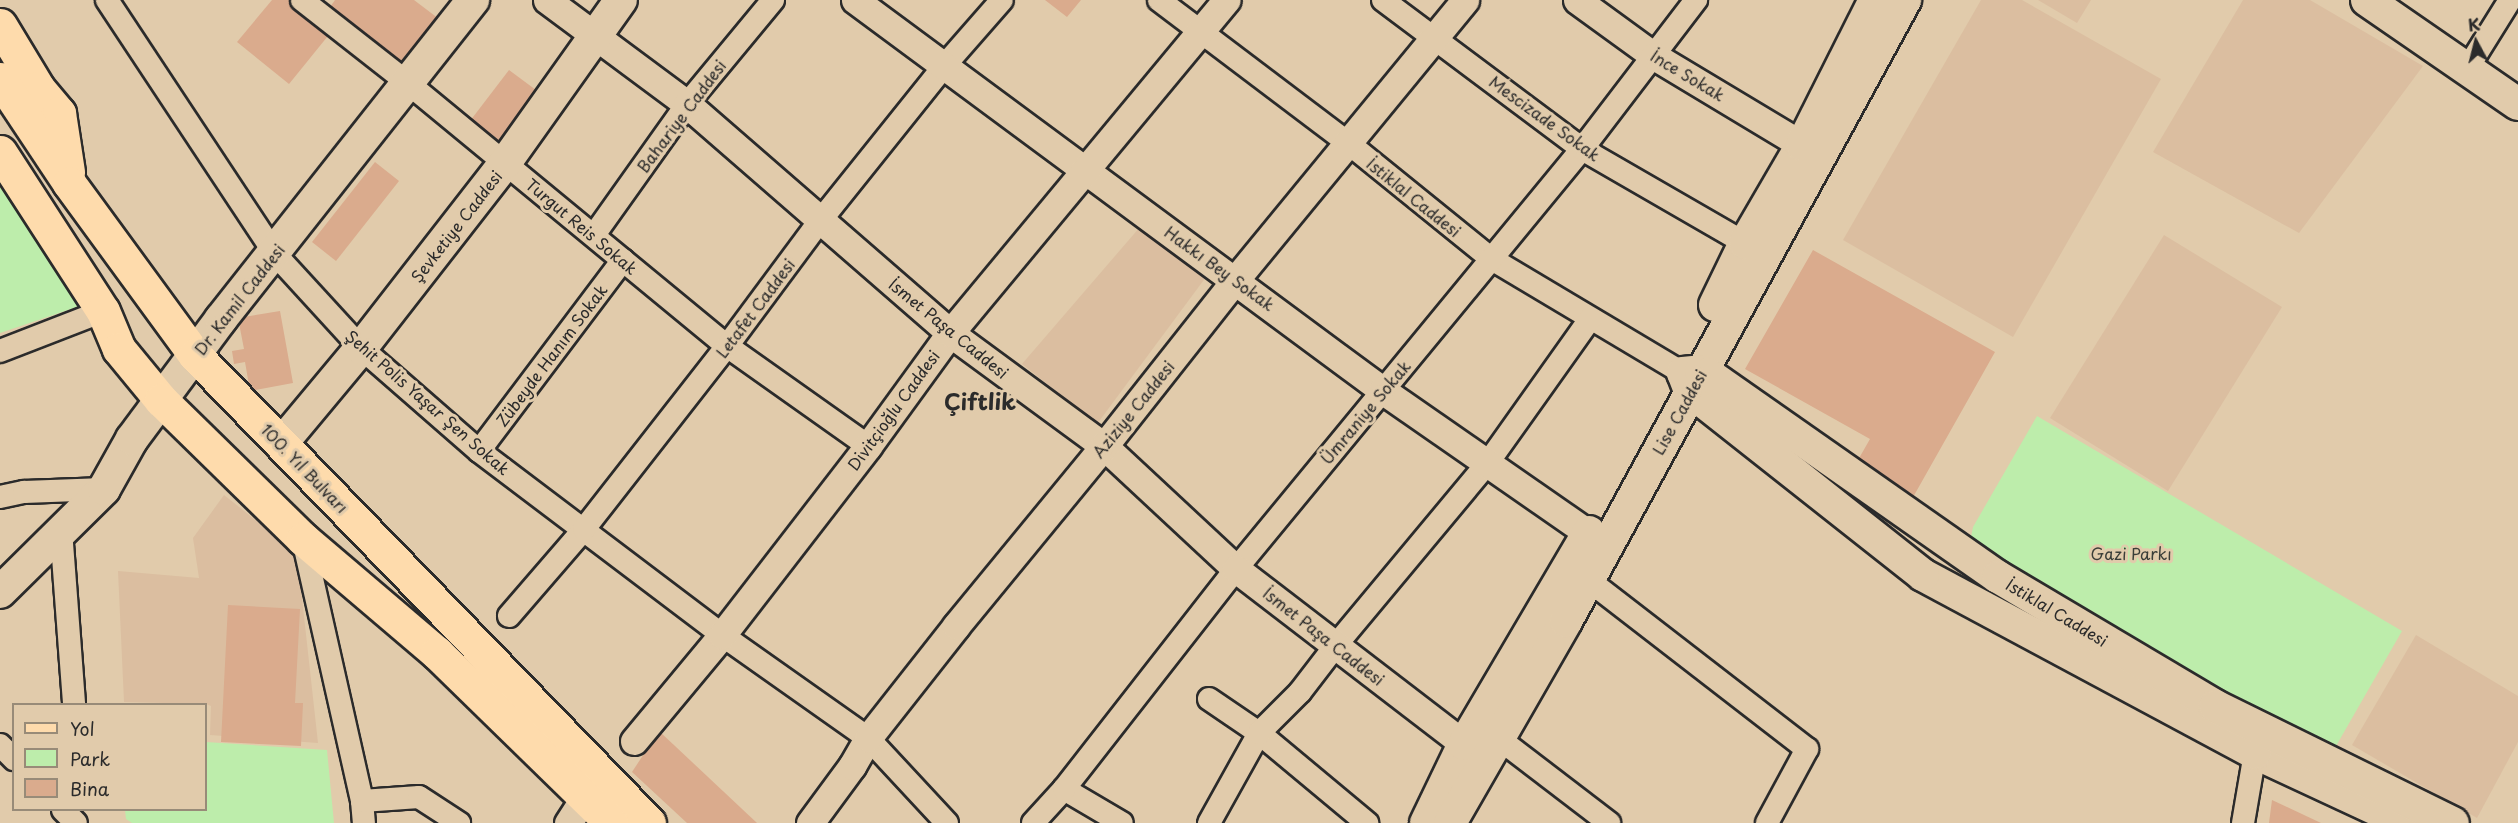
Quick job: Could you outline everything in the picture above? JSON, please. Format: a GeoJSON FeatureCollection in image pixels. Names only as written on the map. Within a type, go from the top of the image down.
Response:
{"type":"FeatureCollection","features":[{"type":"Feature","properties":{"kind":"main road","name":"Dr. Kamil Caddesi"},"geometry":{"type":"LineString","coordinates":[[0,592],[104,489],[132,439],[161,400],[473,0]]}},
{"type":"Feature","properties":{"kind":"main road","name":"Şevketiye Caddesi"},"geometry":{"type":"LineString","coordinates":[[281,444],[361,348],[506,163],[594,35],[621,0]]}},
{"type":"Feature","properties":{"kind":"main road","name":"Lise Caddesi"},"geometry":{"type":"LineString","coordinates":[[1426,823],[1464,744],[1588,533],[1691,378],[1745,243],[1802,145],[1875,0]]}},
{"type":"Feature","properties":{"kind":"main road","name":"Lise Caddesi"},"geometry":{"type":"LineString","coordinates":[[1450,823],[1566,621],[1691,378],[1905,0]]}},
{"type":"Feature","properties":{"kind":"main road"},"geometry":{"type":"LineString","coordinates":[[2367,0],[2518,104]]}},
{"type":"Feature","properties":{"kind":"main road"},"geometry":{"type":"LineString","coordinates":[[0,25],[38,88],[58,113],[69,183]]}},
{"type":"Feature","properties":{"kind":"main road","name":"100. Yıl Bulvarı"},"geometry":{"type":"LineString","coordinates":[[0,79],[69,183],[195,355],[649,823]]}},
{"type":"Feature","properties":{"kind":"main road"},"geometry":{"type":"LineString","coordinates":[[0,152],[103,311],[119,349],[161,400],[303,539],[437,653],[576,811],[611,823]]}},
{"type":"Feature","properties":{"kind":"main road","name":"İstiklal Caddesi"},"geometry":{"type":"LineString","coordinates":[[1691,378],[1923,575],[2255,753],[2406,823]]}},
{"type":"Feature","properties":{"kind":"main road","name":"İstiklal Caddesi"},"geometry":{"type":"LineString","coordinates":[[1691,378],[1998,577],[2216,706],[2453,823]]}},
{"type":"Feature","properties":{"kind":"street","name":"Turgut Reis Sokak"},"geometry":{"type":"LineString","coordinates":[[302,0],[409,84],[727,346],[868,447]]}},
{"type":"Feature","properties":{"kind":"street","name":"İsmet Paşa Caddesi"},"geometry":{"type":"LineString","coordinates":[[547,0],[687,104],[950,333],[1104,446],[1236,569],[1464,744]]}},
{"type":"Feature","properties":{"kind":"street","name":"Bahariye Caddesi"},"geometry":{"type":"LineString","coordinates":[[594,235],[687,104],[773,0]]}},
{"type":"Feature","properties":{"kind":"street","name":"Hakkı Bey Sokak"},"geometry":{"type":"LineString","coordinates":[[855,0],[1236,279],[1382,390],[1588,533]]}},
{"type":"Feature","properties":{"kind":"street","name":"Letafet Caddesi"},"geometry":{"type":"LineString","coordinates":[[508,616],[584,529],[727,346],[820,221],[945,65],[1002,0]]}},
{"type":"Feature","properties":{"kind":"street","name":"İstiklal Caddesi"},"geometry":{"type":"LineString","coordinates":[[1159,0],[1347,142],[1490,258],[1691,378]]}},
{"type":"Feature","properties":{"kind":"street","name":"Divitçioğlu Caddesi"},"geometry":{"type":"LineString","coordinates":[[634,741],[722,635],[868,447],[950,333],[1226,0]]}},
{"type":"Feature","properties":{"kind":"street","name":"Mescizade Sokak"},"geometry":{"type":"LineString","coordinates":[[1383,0],[1582,149],[1745,243]]}},
{"type":"Feature","properties":{"kind":"street","name":"Aziziye Caddesi"},"geometry":{"type":"LineString","coordinates":[[810,823],[852,766],[868,738],[1236,279],[1465,0]]}},
{"type":"Feature","properties":{"kind":"street","name":"İnce Sokak"},"geometry":{"type":"LineString","coordinates":[[1577,0],[1653,56],[1802,145]]}},
{"type":"Feature","properties":{"kind":"street","name":"Ümraniye Sokak"},"geometry":{"type":"LineString","coordinates":[[1033,823],[1064,789],[1236,569],[1582,149],[1696,0]]}},
{"type":"Feature","properties":{"kind":"street"},"geometry":{"type":"LineString","coordinates":[[2467,69],[2510,0]]}},
{"type":"Feature","properties":{"kind":"street","name":"Şehit Polis Yaşar Şen Sokak"},"geometry":{"type":"LineString","coordinates":[[111,2],[275,254],[361,348],[479,451],[722,635],[868,738],[946,823]]}},
{"type":"Feature","properties":{"kind":"street","name":"Zübeyde Hanım Sokak"},"geometry":{"type":"LineString","coordinates":[[479,451],[622,260]]}},
{"type":"Feature","properties":{"kind":"street"},"geometry":{"type":"LineString","coordinates":[[0,351],[103,311]]}},
{"type":"Feature","properties":{"kind":"street"},"geometry":{"type":"LineString","coordinates":[[1209,823],[1259,733],[1300,692],[1336,645],[1487,464],[1590,319]]}},
{"type":"Feature","properties":{"kind":"street"},"geometry":{"type":"LineString","coordinates":[[0,497],[24,492],[104,489]]}},
{"type":"Feature","properties":{"kind":"street"},"geometry":{"type":"LineString","coordinates":[[61,530],[74,703]]}},
{"type":"Feature","properties":{"kind":"street"},"geometry":{"type":"LineString","coordinates":[[303,539],[363,812],[419,797],[459,823]]}},
{"type":"Feature","properties":{"kind":"street"},"geometry":{"type":"LineString","coordinates":[[1587,579],[1806,749],[1767,823]]}},
{"type":"Feature","properties":{"kind":"street"},"geometry":{"type":"LineString","coordinates":[[1209,699],[1259,733],[1367,823]]}},
{"type":"Feature","properties":{"kind":"street"},"geometry":{"type":"LineString","coordinates":[[1498,738],[1610,823]]}},
{"type":"Feature","properties":{"kind":"street"},"geometry":{"type":"LineString","coordinates":[[0,746],[12,757]]}},
{"type":"Feature","properties":{"kind":"street"},"geometry":{"type":"LineString","coordinates":[[2243,823],[2255,753]]}},
{"type":"Feature","properties":{"kind":"street"},"geometry":{"type":"LineString","coordinates":[[1064,789],[1122,823]]}},
{"type":"Feature","properties":{"kind":"street"},"geometry":{"type":"LineString","coordinates":[[64,811],[76,823]]}},
{"type":"Feature","properties":{"kind":"shaded area"},"geometry":{"type":"Polygon","coordinates":[[[1981,0],[2022,0],[2161,79],[2013,337],[1843,240],[1981,0]]]}},
{"type":"Feature","properties":{"kind":"shaded area"},"geometry":{"type":"Polygon","coordinates":[[[2038,0],[2091,0],[2077,23],[2038,0]]]}},
{"type":"Feature","properties":{"kind":"shaded area"},"geometry":{"type":"Polygon","coordinates":[[[2243,0],[2310,0],[2423,66],[2299,233],[2153,152],[2243,0]]]}},
{"type":"Feature","properties":{"kind":"shaded area"},"geometry":{"type":"Polygon","coordinates":[[[1140,227],[1206,277],[1097,424],[1022,364],[1140,227]]]}},
{"type":"Feature","properties":{"kind":"shaded area"},"geometry":{"type":"Polygon","coordinates":[[[2164,235],[2282,307],[2168,491],[2050,418],[2164,235]]]}},
{"type":"Feature","properties":{"kind":"shaded area"},"geometry":{"type":"Polygon","coordinates":[[[224,495],[297,553],[318,743],[210,735],[211,706],[207,703],[124,702],[118,571],[199,578],[193,538],[224,495]]]}},
{"type":"Feature","properties":{"kind":"shaded area"},"geometry":{"type":"Polygon","coordinates":[[[2416,635],[2518,696],[2518,742],[2477,818],[2352,745],[2416,635]]]}},
{"type":"Feature","properties":{"kind":"green space"},"geometry":{"type":"Polygon","coordinates":[[[0,176],[86,304],[0,333],[0,176]]]}},
{"type":"Feature","properties":{"kind":"green space","name":"Gazi Parkı"},"geometry":{"type":"Polygon","coordinates":[[[2037,416],[2402,631],[2332,753],[1970,542],[1973,527],[2037,416]]]}},
{"type":"Feature","properties":{"kind":"green space"},"geometry":{"type":"Polygon","coordinates":[[[207,742],[327,750],[334,823],[132,823],[126,819],[125,811],[207,811],[207,742]]]}},
{"type":"Feature","properties":{"kind":"building"},"geometry":{"type":"Polygon","coordinates":[[[272,0],[293,0],[332,31],[289,84],[237,42],[272,0]]]}},
{"type":"Feature","properties":{"kind":"building"},"geometry":{"type":"Polygon","coordinates":[[[335,0],[414,0],[443,22],[407,70],[328,10],[335,0]]]}},
{"type":"Feature","properties":{"kind":"building"},"geometry":{"type":"Polygon","coordinates":[[[1045,0],[1081,0],[1067,17],[1045,0]]]}},
{"type":"Feature","properties":{"kind":"building"},"geometry":{"type":"Polygon","coordinates":[[[509,70],[540,93],[501,144],[470,121],[509,70]]]}},
{"type":"Feature","properties":{"kind":"building"},"geometry":{"type":"Polygon","coordinates":[[[375,162],[399,181],[336,261],[312,242],[375,162]]]}},
{"type":"Feature","properties":{"kind":"building"},"geometry":{"type":"Polygon","coordinates":[[[1813,250],[1995,352],[1912,499],[1854,467],[1870,439],[1745,369],[1813,250]]]}},
{"type":"Feature","properties":{"kind":"building"},"geometry":{"type":"Polygon","coordinates":[[[280,311],[293,383],[250,391],[245,362],[234,364],[232,351],[244,349],[238,318],[280,311]]]}},
{"type":"Feature","properties":{"kind":"building"},"geometry":{"type":"Polygon","coordinates":[[[228,605],[300,609],[295,703],[303,703],[301,746],[221,742],[228,605]]]}},
{"type":"Feature","properties":{"kind":"building"},"geometry":{"type":"Polygon","coordinates":[[[659,731],[757,823],[687,823],[632,772],[659,731]]]}},
{"type":"Feature","properties":{"kind":"building"},"geometry":{"type":"Polygon","coordinates":[[[2272,800],[2321,823],[2269,823],[2272,800]]]}},
{"type":"Feature","properties":{"kind":"district","name":"Çiftlik"},"geometry":{"type":"Point","coordinates":[980,401]}}]}
